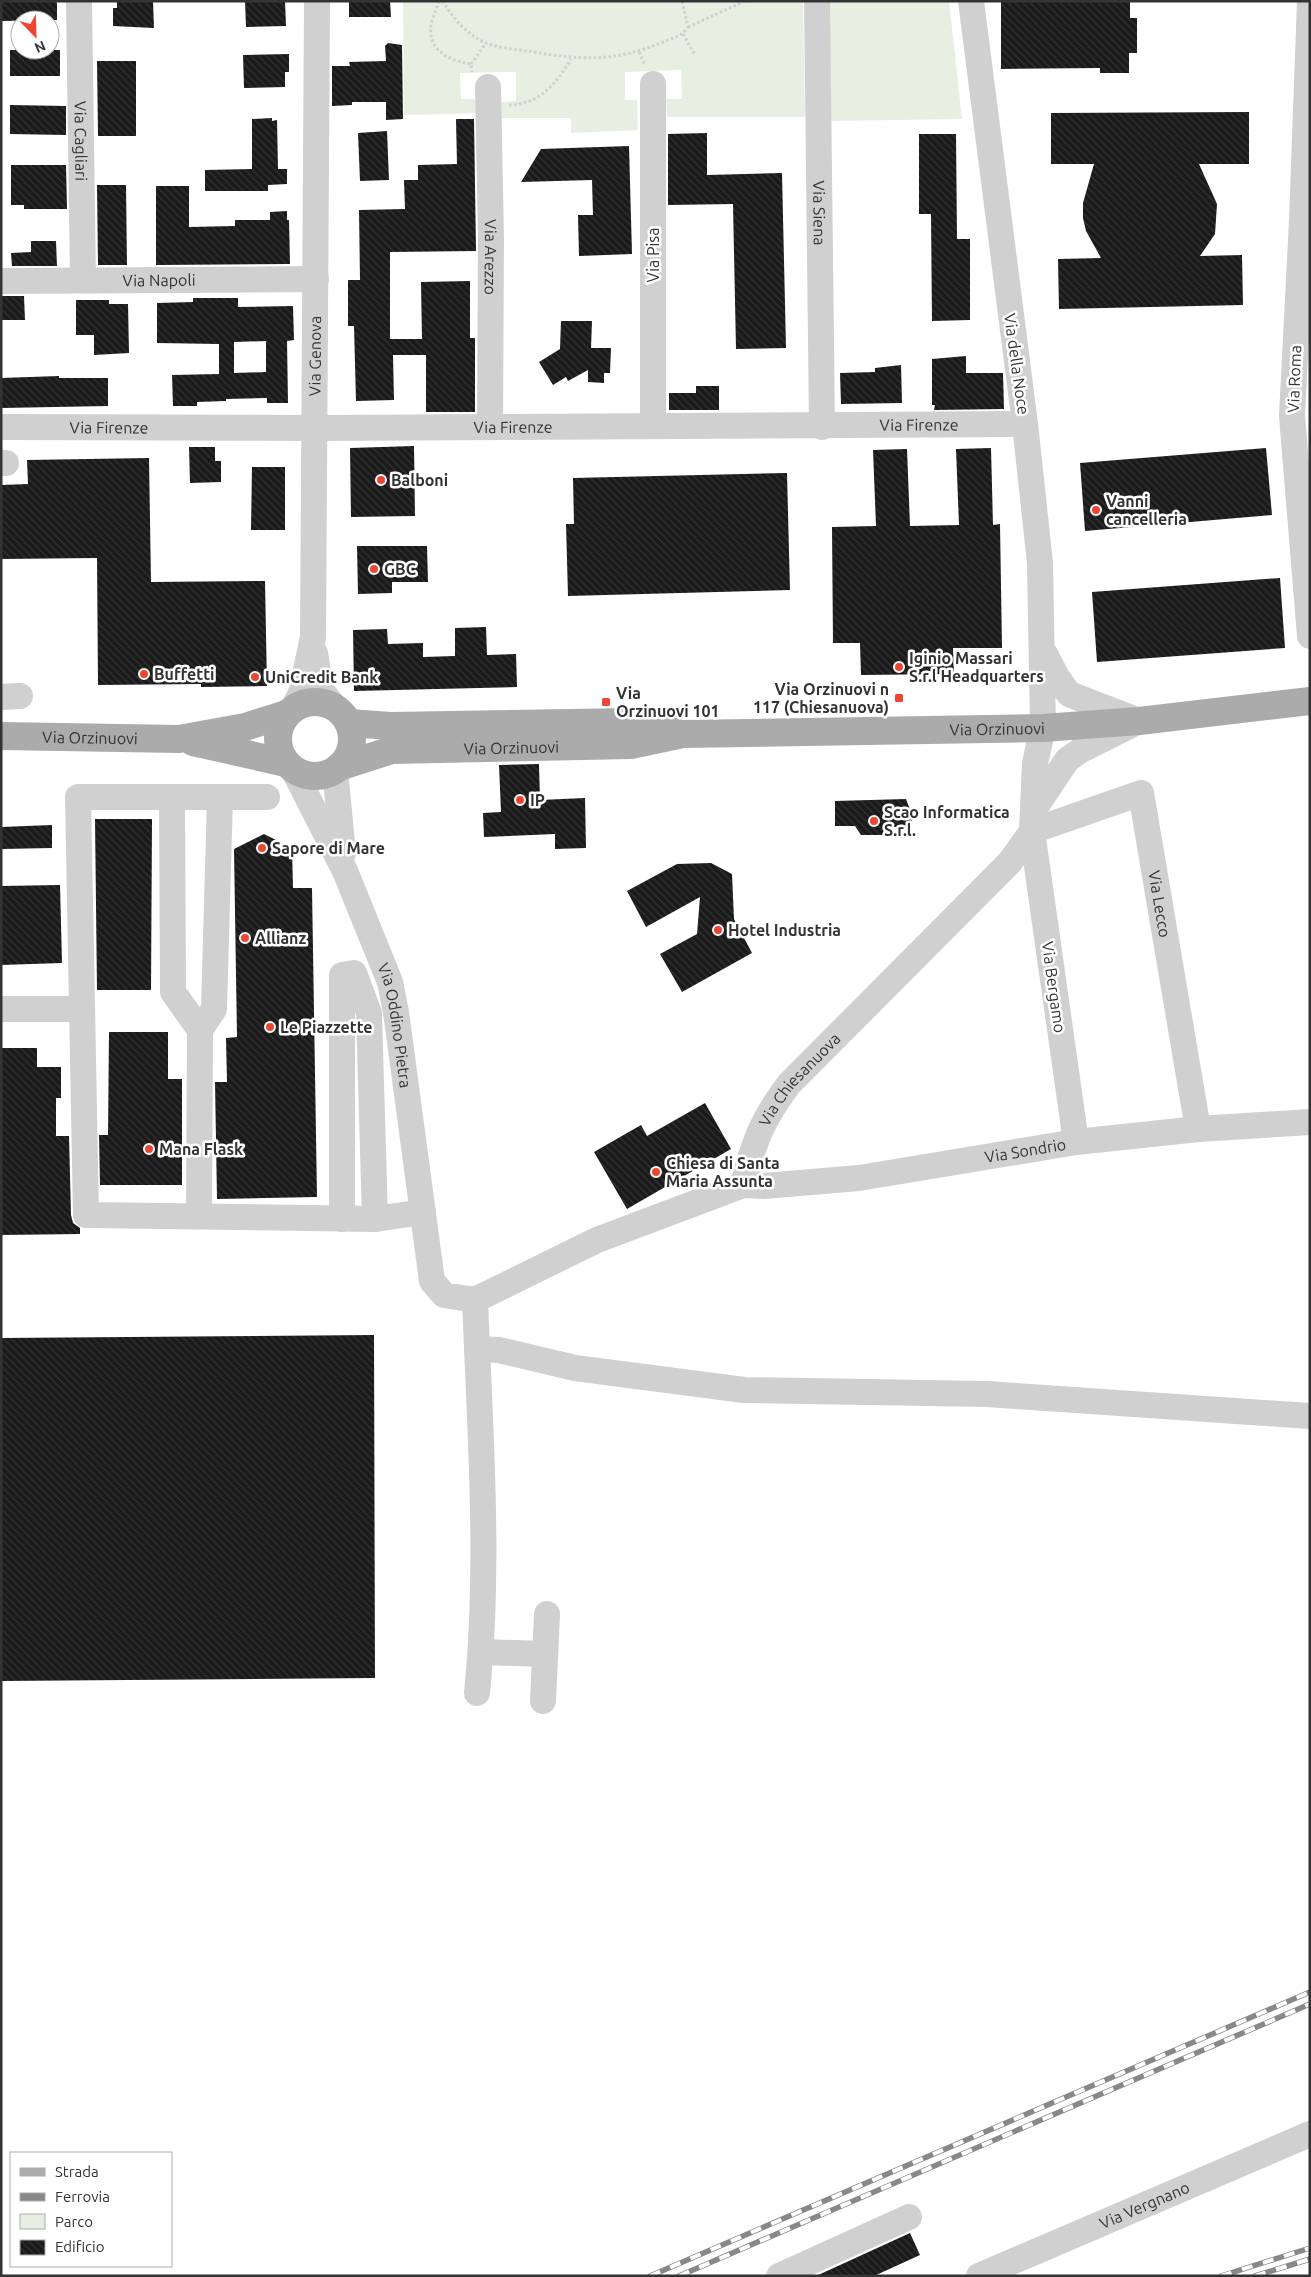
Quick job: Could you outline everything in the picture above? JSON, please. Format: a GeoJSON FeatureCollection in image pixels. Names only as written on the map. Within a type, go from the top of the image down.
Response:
{"type":"FeatureCollection","features":[{"type":"Feature","properties":{"kind":"main road","name":"Via Orzinuovi"},"geometry":{"type":"LineString","coordinates":[[1,736],[179,739],[246,727],[309,702],[341,714],[391,726],[631,722],[683,734]]}},
{"type":"Feature","properties":{"kind":"main road","name":"Via Orzinuovi"},"geometry":{"type":"LineString","coordinates":[[179,739],[290,766],[300,773],[315,776],[392,750],[631,745],[683,734],[1043,728],[1139,721],[1310,702]]}},
{"type":"Feature","properties":{"kind":"main road"},"geometry":{"type":"LineString","coordinates":[[290,711],[279,727],[277,741],[278,748],[290,766]]}},
{"type":"Feature","properties":{"kind":"main road"},"geometry":{"type":"LineString","coordinates":[[337,768],[347,757],[352,742],[341,714]]}},
{"type":"Feature","properties":{"kind":"street","name":"Via Cagliari"},"geometry":{"type":"LineString","coordinates":[[79,1],[83,280]]}},
{"type":"Feature","properties":{"kind":"street","name":"Via Genova"},"geometry":{"type":"LineString","coordinates":[[290,711],[301,693],[313,637],[317,1]]}},
{"type":"Feature","properties":{"kind":"street","name":"Via Siena"},"geometry":{"type":"LineString","coordinates":[[817,1],[822,427]]}},
{"type":"Feature","properties":{"kind":"street","name":"Via della Noce"},"geometry":{"type":"LineString","coordinates":[[970,1],[1025,424],[1040,563],[1043,728]]}},
{"type":"Feature","properties":{"kind":"street","name":"Via Roma"},"geometry":{"type":"LineString","coordinates":[[1310,1],[1306,219],[1292,416],[1308,586],[1310,636]]}},
{"type":"Feature","properties":{"kind":"street","name":"Via Pisa"},"geometry":{"type":"LineString","coordinates":[[653,84],[653,426]]}},
{"type":"Feature","properties":{"kind":"street","name":"Via Arezzo"},"geometry":{"type":"LineString","coordinates":[[488,96],[490,427]]}},
{"type":"Feature","properties":{"kind":"street","name":"Via Napoli"},"geometry":{"type":"LineString","coordinates":[[1,280],[316,280]]}},
{"type":"Feature","properties":{"kind":"street","name":"Via Firenze"},"geometry":{"type":"LineString","coordinates":[[1,427],[822,427],[1025,424]]}},
{"type":"Feature","properties":{"kind":"street"},"geometry":{"type":"LineString","coordinates":[[313,637],[318,680],[322,690],[341,714]]}},
{"type":"Feature","properties":{"kind":"street"},"geometry":{"type":"LineString","coordinates":[[1043,651],[1069,694],[1139,721]]}},
{"type":"Feature","properties":{"kind":"street","name":"Via Chiesanuova"},"geometry":{"type":"LineString","coordinates":[[743,1185],[752,1147],[769,1111],[790,1084],[1010,862],[1067,760],[1081,750],[1139,721]]}},
{"type":"Feature","properties":{"kind":"street"},"geometry":{"type":"LineString","coordinates":[[1032,821],[1035,763],[1043,728]]}},
{"type":"Feature","properties":{"kind":"street","name":"Via Oddino Pietra"},"geometry":{"type":"LineString","coordinates":[[290,766],[345,871],[390,982],[396,1012],[432,1281],[444,1295],[475,1300]]}},
{"type":"Feature","properties":{"kind":"street"},"geometry":{"type":"LineString","coordinates":[[337,768],[345,871]]}},
{"type":"Feature","properties":{"kind":"street","name":"Via Lecco"},"geometry":{"type":"LineString","coordinates":[[1032,821],[1141,793],[1198,1128]]}},
{"type":"Feature","properties":{"kind":"street"},"geometry":{"type":"LineString","coordinates":[[267,798],[78,797],[86,1215],[375,1219],[423,1212]]}},
{"type":"Feature","properties":{"kind":"street"},"geometry":{"type":"LineString","coordinates":[[172,797],[173,992],[200,1030]]}},
{"type":"Feature","properties":{"kind":"street"},"geometry":{"type":"LineString","coordinates":[[198,1216],[200,1030],[214,1010],[220,797]]}},
{"type":"Feature","properties":{"kind":"street","name":"Via Bergamo"},"geometry":{"type":"LineString","coordinates":[[1032,821],[1076,1142]]}},
{"type":"Feature","properties":{"kind":"street"},"geometry":{"type":"LineString","coordinates":[[342,1219],[342,975],[354,973],[369,1013],[375,1219]]}},
{"type":"Feature","properties":{"kind":"street"},"geometry":{"type":"LineString","coordinates":[[1,1010],[72,1009]]}},
{"type":"Feature","properties":{"kind":"street","name":"Via Sondrio"},"geometry":{"type":"LineString","coordinates":[[743,1185],[764,1186],[859,1178],[1076,1142],[1198,1128],[1310,1122]]}},
{"type":"Feature","properties":{"kind":"street"},"geometry":{"type":"LineString","coordinates":[[477,1693],[481,1652],[484,1517],[475,1300],[597,1240],[743,1185]]}},
{"type":"Feature","properties":{"kind":"street"},"geometry":{"type":"LineString","coordinates":[[477,1349],[499,1350],[575,1368],[744,1390],[987,1394],[1310,1416]]}},
{"type":"Feature","properties":{"kind":"street"},"geometry":{"type":"LineString","coordinates":[[543,1702],[547,1614]]}},
{"type":"Feature","properties":{"kind":"street"},"geometry":{"type":"LineString","coordinates":[[481,1652],[546,1654]]}},
{"type":"Feature","properties":{"kind":"street","name":"Via Vergnano"},"geometry":{"type":"LineString","coordinates":[[979,2276],[1310,2134]]}},
{"type":"Feature","properties":{"kind":"street"},"geometry":{"type":"LineString","coordinates":[[778,2276],[909,2217]]}},
{"type":"Feature","properties":{"kind":"path"},"geometry":{"type":"LineString","coordinates":[[439,1],[432,24],[431,34],[434,43],[446,57],[454,61],[471,64]]}},
{"type":"Feature","properties":{"kind":"path"},"geometry":{"type":"LineString","coordinates":[[443,1],[455,18],[473,36],[486,43],[571,59],[639,52],[683,34],[688,27],[745,1]]}},
{"type":"Feature","properties":{"kind":"path"},"geometry":{"type":"LineString","coordinates":[[682,1],[688,27]]}},
{"type":"Feature","properties":{"kind":"path"},"geometry":{"type":"LineString","coordinates":[[683,34],[695,55]]}},
{"type":"Feature","properties":{"kind":"path"},"geometry":{"type":"LineString","coordinates":[[486,43],[471,64],[472,72],[488,96],[519,105],[538,98],[553,87],[571,59]]}},
{"type":"Feature","properties":{"kind":"green space"},"geometry":{"type":"Polygon","coordinates":[[[403,1],[803,1],[805,117],[667,117],[666,99],[682,99],[681,70],[625,72],[625,100],[637,100],[638,130],[571,133],[571,118],[501,118],[500,102],[516,101],[516,72],[460,73],[461,99],[474,99],[480,113],[404,115],[403,1]]]}},
{"type":"Feature","properties":{"kind":"green space"},"geometry":{"type":"Polygon","coordinates":[[[827,1],[949,1],[962,119],[831,121],[827,1]]]}},
{"type":"Feature","properties":{"kind":"building"},"geometry":{"type":"Polygon","coordinates":[[[1,1],[55,1],[57,3],[57,10],[10,10],[10,21],[1,21],[1,1]]]}},
{"type":"Feature","properties":{"kind":"building"},"geometry":{"type":"Polygon","coordinates":[[[117,1],[153,1],[154,28],[113,26],[113,8],[117,8],[117,1]]]}},
{"type":"Feature","properties":{"kind":"building"},"geometry":{"type":"Polygon","coordinates":[[[245,1],[285,1],[286,26],[246,27],[245,1]]]}},
{"type":"Feature","properties":{"kind":"building"},"geometry":{"type":"Polygon","coordinates":[[[349,1],[390,1],[391,17],[349,17],[349,1]]]}},
{"type":"Feature","properties":{"kind":"building"},"geometry":{"type":"Polygon","coordinates":[[[1001,1],[1130,1],[1130,18],[1137,18],[1137,53],[1129,53],[1129,73],[1100,73],[1100,68],[1001,69],[1001,1]]]}},
{"type":"Feature","properties":{"kind":"building"},"geometry":{"type":"Polygon","coordinates":[[[388,43],[402,45],[403,119],[386,120],[386,102],[352,102],[352,105],[332,106],[332,66],[350,66],[349,62],[386,61],[385,46],[388,43]]]}},
{"type":"Feature","properties":{"kind":"building"},"geometry":{"type":"Polygon","coordinates":[[[289,54],[289,72],[285,72],[285,87],[244,88],[243,55],[289,54]]]}},
{"type":"Feature","properties":{"kind":"building"},"geometry":{"type":"Polygon","coordinates":[[[10,60],[60,60],[60,76],[10,76],[10,60]]]}},
{"type":"Feature","properties":{"kind":"building"},"geometry":{"type":"Polygon","coordinates":[[[97,61],[136,61],[136,136],[98,136],[97,61]]]}},
{"type":"Feature","properties":{"kind":"building"},"geometry":{"type":"Polygon","coordinates":[[[10,105],[66,106],[66,135],[10,134],[10,105]]]}},
{"type":"Feature","properties":{"kind":"building"},"geometry":{"type":"Polygon","coordinates":[[[1249,112],[1249,164],[1199,164],[1217,204],[1215,234],[1200,256],[1242,255],[1243,305],[1059,309],[1058,259],[1101,258],[1086,231],[1083,218],[1083,203],[1094,164],[1051,164],[1051,113],[1249,112]]]}},
{"type":"Feature","properties":{"kind":"building"},"geometry":{"type":"Polygon","coordinates":[[[272,118],[272,121],[277,120],[278,169],[287,169],[287,184],[268,185],[268,191],[205,191],[205,170],[252,169],[252,119],[272,118]]]}},
{"type":"Feature","properties":{"kind":"building"},"geometry":{"type":"Polygon","coordinates":[[[456,119],[474,119],[476,251],[390,252],[390,339],[422,339],[421,282],[470,281],[470,338],[475,338],[475,412],[426,412],[426,355],[393,355],[394,400],[356,401],[354,326],[348,326],[348,280],[360,280],[359,210],[405,209],[404,180],[418,180],[418,165],[457,164],[456,119]]]}},
{"type":"Feature","properties":{"kind":"building"},"geometry":{"type":"Polygon","coordinates":[[[387,131],[389,180],[360,181],[358,133],[387,131]]]}},
{"type":"Feature","properties":{"kind":"building"},"geometry":{"type":"Polygon","coordinates":[[[707,133],[707,175],[782,173],[786,348],[736,349],[733,204],[668,205],[668,134],[707,133]]]}},
{"type":"Feature","properties":{"kind":"building"},"geometry":{"type":"Polygon","coordinates":[[[919,134],[956,134],[957,239],[970,239],[970,320],[932,321],[931,214],[919,214],[919,134]]]}},
{"type":"Feature","properties":{"kind":"building"},"geometry":{"type":"Polygon","coordinates":[[[629,146],[632,254],[579,256],[578,215],[593,215],[592,180],[521,182],[541,149],[629,146]]]}},
{"type":"Feature","properties":{"kind":"building"},"geometry":{"type":"Polygon","coordinates":[[[11,165],[66,165],[67,209],[24,209],[24,205],[11,205],[11,165]]]}},
{"type":"Feature","properties":{"kind":"building"},"geometry":{"type":"Polygon","coordinates":[[[97,185],[126,185],[127,265],[98,265],[97,185]]]}},
{"type":"Feature","properties":{"kind":"building"},"geometry":{"type":"Polygon","coordinates":[[[156,186],[189,186],[189,227],[235,226],[235,220],[270,220],[270,212],[287,211],[290,264],[156,265],[156,186]]]}},
{"type":"Feature","properties":{"kind":"building"},"geometry":{"type":"Polygon","coordinates":[[[31,241],[56,241],[57,266],[12,266],[11,253],[31,252],[31,241]]]}},
{"type":"Feature","properties":{"kind":"building"},"geometry":{"type":"Polygon","coordinates":[[[1,296],[24,296],[25,320],[1,320],[1,296]]]}},
{"type":"Feature","properties":{"kind":"building"},"geometry":{"type":"Polygon","coordinates":[[[193,298],[238,298],[238,307],[293,306],[294,340],[287,341],[288,403],[267,403],[267,398],[226,399],[226,401],[197,402],[197,406],[173,406],[172,375],[219,374],[219,344],[157,343],[157,303],[193,302],[193,298]],[[266,341],[234,342],[234,373],[266,372],[266,341]]]}},
{"type":"Feature","properties":{"kind":"building"},"geometry":{"type":"Polygon","coordinates":[[[76,300],[109,300],[109,304],[128,304],[129,353],[94,355],[94,335],[76,335],[76,300]]]}},
{"type":"Feature","properties":{"kind":"building"},"geometry":{"type":"Polygon","coordinates":[[[561,321],[592,321],[591,348],[611,348],[610,373],[604,373],[604,383],[588,382],[588,370],[568,381],[566,377],[553,385],[539,362],[560,349],[561,321]]]}},
{"type":"Feature","properties":{"kind":"building"},"geometry":{"type":"Polygon","coordinates":[[[966,356],[966,373],[1003,373],[1004,409],[934,410],[935,405],[932,405],[932,359],[966,356]]]}},
{"type":"Feature","properties":{"kind":"building"},"geometry":{"type":"Polygon","coordinates":[[[901,365],[902,403],[841,404],[840,373],[875,372],[875,368],[901,365]]]}},
{"type":"Feature","properties":{"kind":"building"},"geometry":{"type":"Polygon","coordinates":[[[59,376],[59,378],[108,378],[108,406],[1,408],[1,378],[59,376]]]}},
{"type":"Feature","properties":{"kind":"building"},"geometry":{"type":"Polygon","coordinates":[[[696,386],[719,386],[719,410],[669,410],[669,393],[696,393],[696,386]]]}},
{"type":"Feature","properties":{"kind":"building"},"geometry":{"type":"Polygon","coordinates":[[[414,446],[415,516],[351,517],[350,448],[414,446]]]}},
{"type":"Feature","properties":{"kind":"building"},"geometry":{"type":"Polygon","coordinates":[[[189,447],[215,447],[215,461],[221,461],[221,482],[190,483],[189,447]]]}},
{"type":"Feature","properties":{"kind":"building"},"geometry":{"type":"Polygon","coordinates":[[[991,448],[993,525],[1000,524],[1002,648],[953,648],[954,674],[861,675],[860,643],[833,643],[832,527],[876,526],[873,450],[907,449],[910,526],[959,525],[956,449],[991,448]]]}},
{"type":"Feature","properties":{"kind":"building"},"geometry":{"type":"Polygon","coordinates":[[[1266,448],[1272,515],[1085,531],[1080,463],[1266,448]]]}},
{"type":"Feature","properties":{"kind":"building"},"geometry":{"type":"Polygon","coordinates":[[[149,458],[151,582],[265,581],[267,686],[201,687],[201,684],[98,685],[97,558],[1,559],[1,485],[28,484],[27,460],[149,458]]]}},
{"type":"Feature","properties":{"kind":"building"},"geometry":{"type":"Polygon","coordinates":[[[252,467],[285,467],[285,530],[251,530],[252,467]]]}},
{"type":"Feature","properties":{"kind":"building"},"geometry":{"type":"Polygon","coordinates":[[[787,473],[790,590],[568,596],[566,524],[574,524],[573,478],[787,473]]]}},
{"type":"Feature","properties":{"kind":"building"},"geometry":{"type":"Polygon","coordinates":[[[357,546],[427,546],[428,582],[392,582],[392,593],[358,594],[357,546]]]}},
{"type":"Feature","properties":{"kind":"building"},"geometry":{"type":"Polygon","coordinates":[[[1280,578],[1285,648],[1097,662],[1092,592],[1280,578]]]}},
{"type":"Feature","properties":{"kind":"building"},"geometry":{"type":"Polygon","coordinates":[[[486,627],[487,655],[516,654],[517,687],[354,691],[353,630],[387,629],[388,644],[423,643],[423,657],[455,656],[455,628],[486,627]]]}},
{"type":"Feature","properties":{"kind":"building"},"geometry":{"type":"Polygon","coordinates":[[[539,764],[540,800],[585,798],[586,848],[555,849],[555,834],[484,837],[483,813],[501,812],[499,765],[539,764]]]}},
{"type":"Feature","properties":{"kind":"building","name":"Scao Informatica S.r.l."},"geometry":{"type":"Polygon","coordinates":[[[906,799],[912,815],[912,827],[890,827],[886,835],[861,835],[855,826],[835,826],[835,801],[906,799]]]}},
{"type":"Feature","properties":{"kind":"building"},"geometry":{"type":"Polygon","coordinates":[[[95,819],[152,819],[151,990],[97,990],[95,819]]]}},
{"type":"Feature","properties":{"kind":"building"},"geometry":{"type":"Polygon","coordinates":[[[52,825],[52,848],[1,849],[1,827],[52,825]]]}},
{"type":"Feature","properties":{"kind":"building"},"geometry":{"type":"Polygon","coordinates":[[[264,834],[292,848],[293,888],[312,888],[317,1197],[217,1199],[215,1082],[227,1082],[226,1038],[237,1037],[234,849],[264,834]]]}},
{"type":"Feature","properties":{"kind":"building","name":"Hotel Industria"},"geometry":{"type":"Polygon","coordinates":[[[711,863],[732,874],[734,919],[752,953],[682,992],[660,954],[697,934],[700,897],[646,927],[627,891],[677,864],[711,863]]]}},
{"type":"Feature","properties":{"kind":"building"},"geometry":{"type":"Polygon","coordinates":[[[60,885],[62,963],[1,965],[1,886],[60,885]]]}},
{"type":"Feature","properties":{"kind":"building"},"geometry":{"type":"Polygon","coordinates":[[[109,1032],[168,1032],[168,1079],[182,1079],[182,1185],[100,1185],[99,1135],[108,1135],[109,1032]]]}},
{"type":"Feature","properties":{"kind":"building"},"geometry":{"type":"Polygon","coordinates":[[[1,1048],[37,1048],[37,1067],[61,1067],[61,1098],[56,1098],[56,1136],[69,1136],[71,1215],[73,1223],[80,1228],[80,1234],[1,1235],[1,1048]]]}},
{"type":"Feature","properties":{"kind":"building"},"geometry":{"type":"Polygon","coordinates":[[[705,1103],[731,1149],[627,1209],[594,1152],[641,1125],[647,1136],[705,1103]]]}},
{"type":"Feature","properties":{"kind":"building"},"geometry":{"type":"Polygon","coordinates":[[[374,1335],[375,1678],[1,1681],[1,1338],[374,1335]]]}},
{"type":"Feature","properties":{"kind":"building"},"geometry":{"type":"Polygon","coordinates":[[[910,2233],[920,2255],[874,2276],[816,2276],[910,2233]]]}},
{"type":"Feature","properties":{"kind":"railway"},"geometry":{"type":"LineString","coordinates":[[650,2276],[1310,1992]]}},
{"type":"Feature","properties":{"kind":"railway"},"geometry":{"type":"LineString","coordinates":[[679,2276],[1310,2004]]}},
{"type":"Feature","properties":{"kind":"railway"},"geometry":{"type":"LineString","coordinates":[[1221,2276],[1310,2248]]}},
{"type":"Feature","properties":{"kind":"railway"},"geometry":{"type":"LineString","coordinates":[[1255,2276],[1310,2259]]}},
{"type":"Feature","properties":{"kind":"place","name":"Balboni"},"geometry":{"type":"Point","coordinates":[381,480]}},
{"type":"Feature","properties":{"kind":"place","name":"Vanni cancelleria"},"geometry":{"type":"Point","coordinates":[1096,510]}},
{"type":"Feature","properties":{"kind":"place","name":"GBC"},"geometry":{"type":"Point","coordinates":[374,569]}},
{"type":"Feature","properties":{"kind":"place","name":"Iginio Massari S.r.l Headquarters"},"geometry":{"type":"Point","coordinates":[899,667]}},
{"type":"Feature","properties":{"kind":"place","name":"Buffetti"},"geometry":{"type":"Point","coordinates":[144,674]}},
{"type":"Feature","properties":{"kind":"place","name":"UniCredit Bank"},"geometry":{"type":"Point","coordinates":[255,677]}},
{"type":"Feature","properties":{"kind":"place","name":"Via Orzinuovi n 117 (Chiesanuova)"},"geometry":{"type":"Point","coordinates":[899,698]}},
{"type":"Feature","properties":{"kind":"place","name":"Via Orzinuovi 101"},"geometry":{"type":"Point","coordinates":[606,702]}},
{"type":"Feature","properties":{"kind":"place","name":"IP"},"geometry":{"type":"Point","coordinates":[520,800]}},
{"type":"Feature","properties":{"kind":"place","name":"Scao Informatica S.r.l."},"geometry":{"type":"Point","coordinates":[874,821]}},
{"type":"Feature","properties":{"kind":"place","name":"Sapore di Mare"},"geometry":{"type":"Point","coordinates":[262,848]}},
{"type":"Feature","properties":{"kind":"place","name":"Hotel Industria"},"geometry":{"type":"Point","coordinates":[718,930]}},
{"type":"Feature","properties":{"kind":"place","name":"Allianz"},"geometry":{"type":"Point","coordinates":[245,938]}},
{"type":"Feature","properties":{"kind":"place","name":"Le Piazzette"},"geometry":{"type":"Point","coordinates":[270,1027]}},
{"type":"Feature","properties":{"kind":"place","name":"Mana Flask"},"geometry":{"type":"Point","coordinates":[149,1149]}},
{"type":"Feature","properties":{"kind":"place","name":"Chiesa di Santa Maria Assunta"},"geometry":{"type":"Point","coordinates":[656,1172]}}]}
